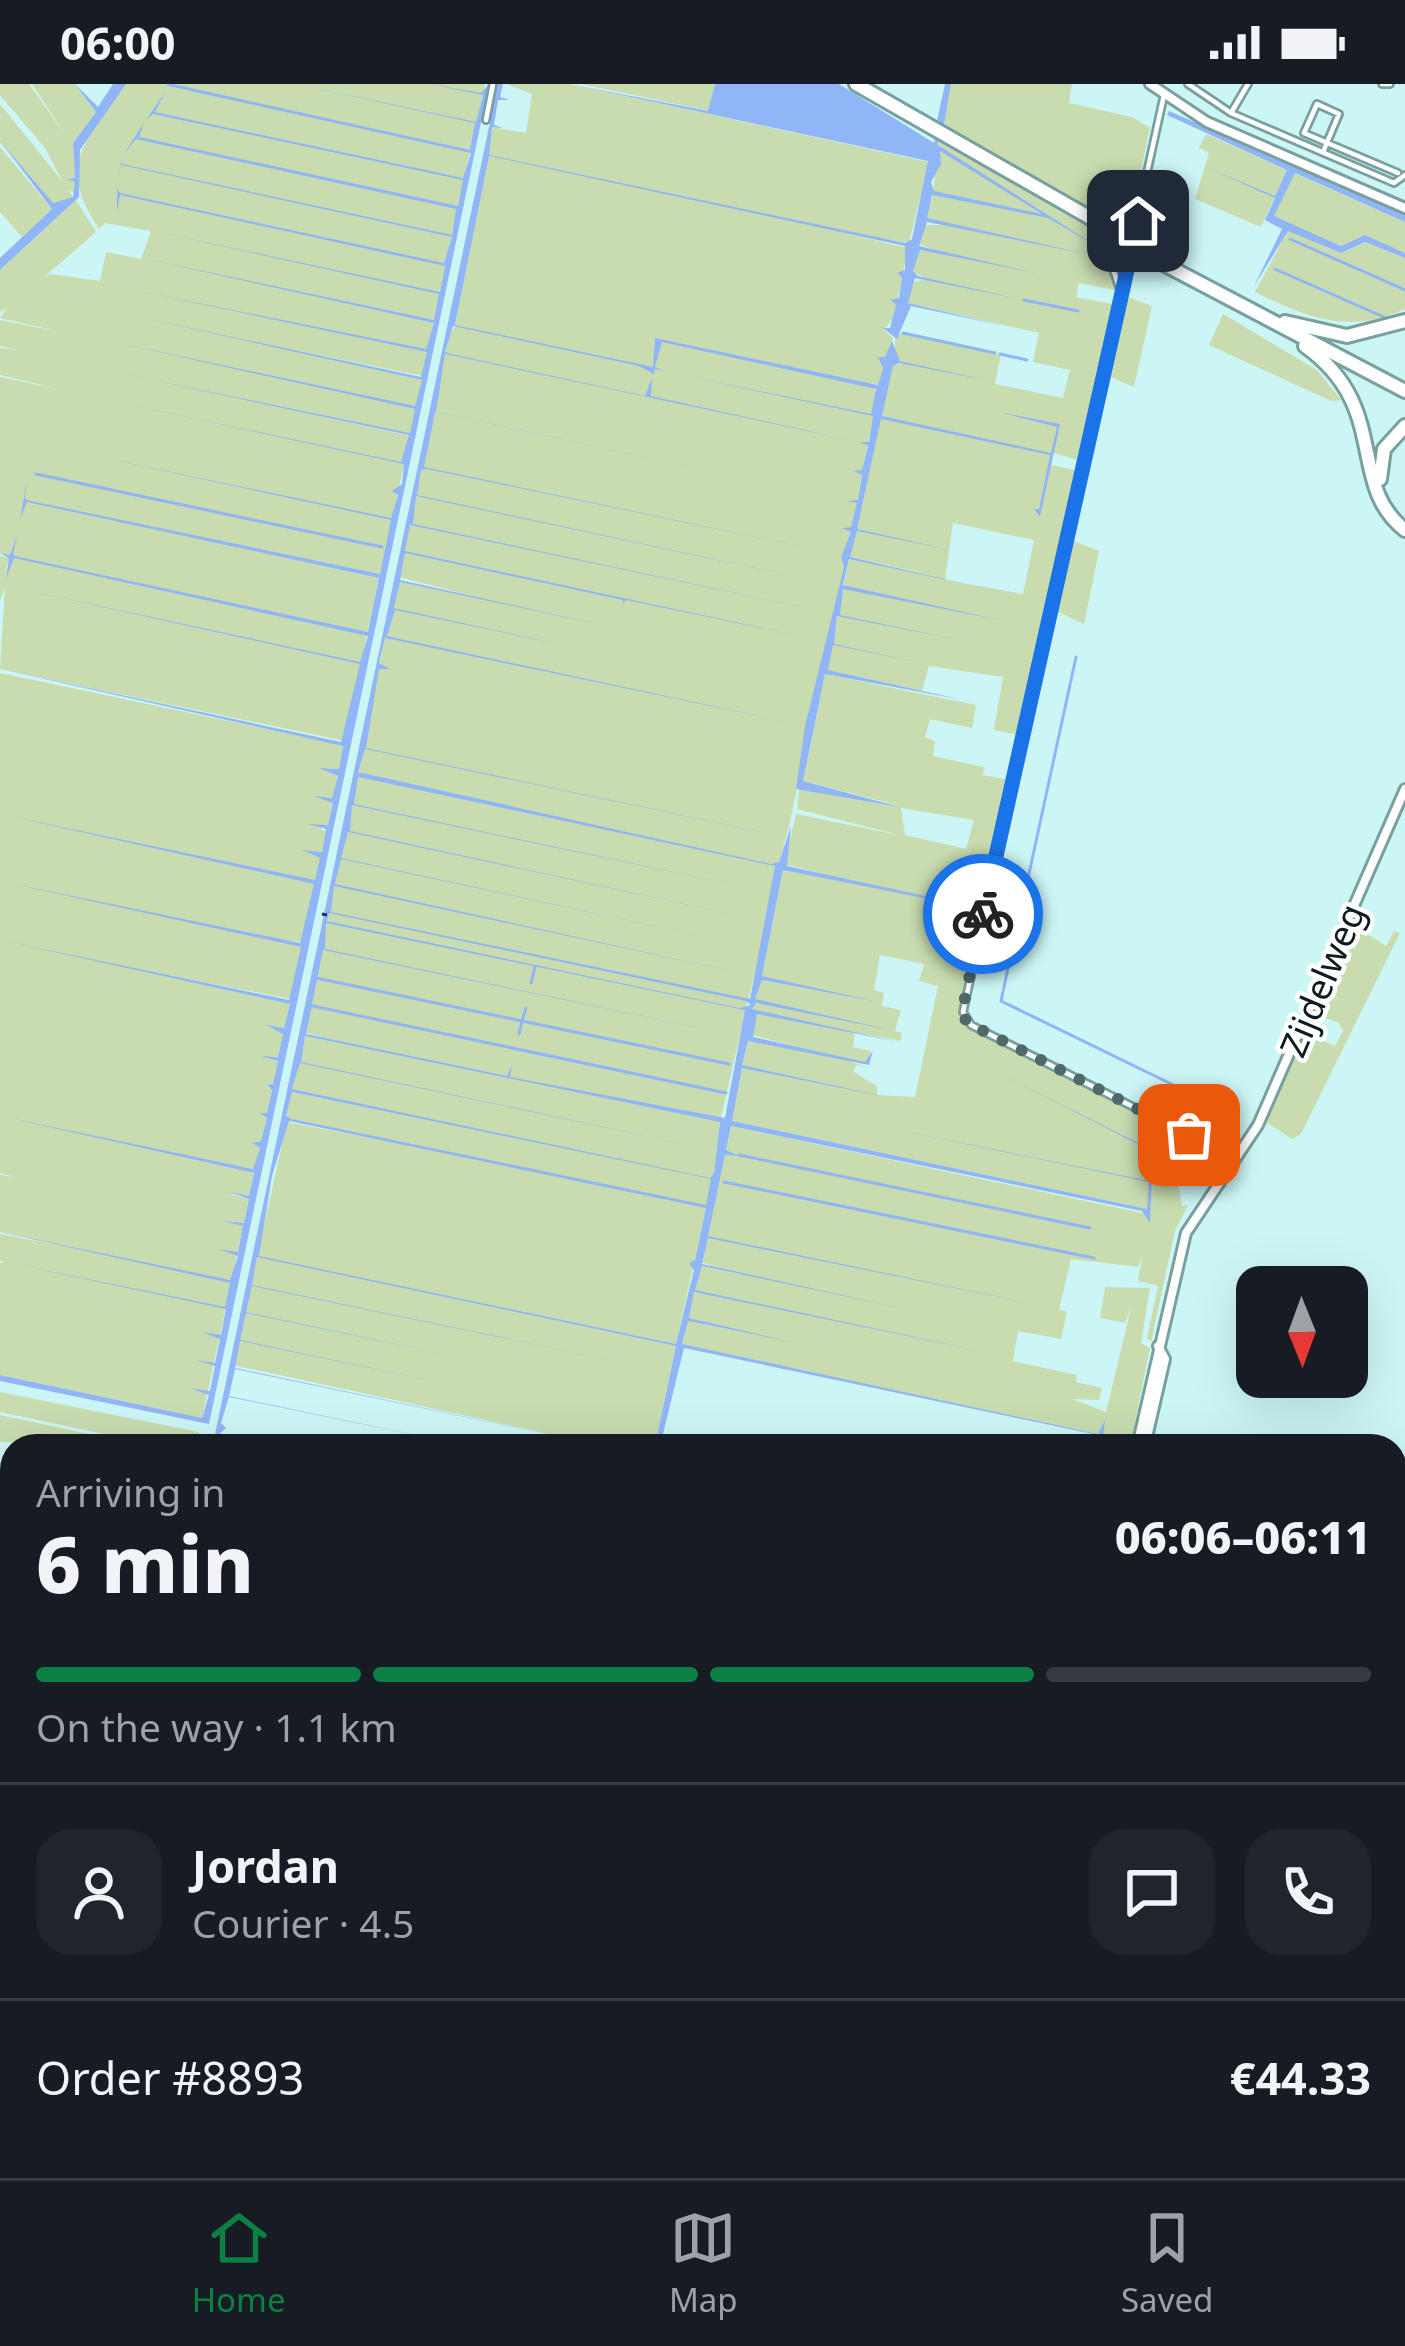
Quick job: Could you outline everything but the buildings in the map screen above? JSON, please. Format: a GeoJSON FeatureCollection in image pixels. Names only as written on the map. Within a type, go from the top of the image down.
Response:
{"type":"FeatureCollection","features":[{"type":"Feature","properties":{"kind":"highway"},"geometry":{"type":"LineString","coordinates":[[856,84],[1133,245],[1405,387]]}},
{"type":"Feature","properties":{"kind":"highway"},"geometry":{"type":"LineString","coordinates":[[1256,312],[1330,336],[1366,335],[1405,321]]}},
{"type":"Feature","properties":{"kind":"highway"},"geometry":{"type":"LineString","coordinates":[[1256,312],[1336,373],[1366,428],[1376,496],[1405,530]]}},
{"type":"Feature","properties":{"kind":"highway"},"geometry":{"type":"LineString","coordinates":[[1405,426],[1392,437],[1380,461],[1386,500],[1405,519]]}},
{"type":"Feature","properties":{"kind":"main road"},"geometry":{"type":"LineString","coordinates":[[1150,84],[1258,144],[1405,208]]}},
{"type":"Feature","properties":{"kind":"main road","name":"Zijdelweg"},"geometry":{"type":"LineString","coordinates":[[1144,1434],[1165,1359],[1155,1346],[1186,1233],[1258,1125],[1405,789]]}},
{"type":"Feature","properties":{"kind":"street"},"geometry":{"type":"LineString","coordinates":[[486,120],[493,84]]}},
{"type":"Feature","properties":{"kind":"street"},"geometry":{"type":"LineString","coordinates":[[1188,84],[1231,113],[1394,183],[1402,174],[1379,165],[1327,142],[1304,133],[1317,104],[1339,114],[1327,142],[1323,152]]}},
{"type":"Feature","properties":{"kind":"street"},"geometry":{"type":"LineString","coordinates":[[1231,113],[1248,84]]}},
{"type":"Feature","properties":{"kind":"street"},"geometry":{"type":"LineString","coordinates":[[1164,95],[962,1012],[970,1025],[1189,1135],[1231,1166]]}},
{"type":"Feature","properties":{"kind":"street"},"geometry":{"type":"LineString","coordinates":[[1258,144],[1265,128]]}},
{"type":"Feature","properties":{"kind":"street"},"geometry":{"type":"LineString","coordinates":[[1375,175],[1379,165]]}},
{"type":"Feature","properties":{"kind":"street"},"geometry":{"type":"LineString","coordinates":[[1107,251],[1119,286]]}},
{"type":"Feature","properties":{"kind":"street"},"geometry":{"type":"LineString","coordinates":[[747,2178],[764,2178]]}},
{"type":"Feature","properties":{"kind":"green space"},"geometry":{"type":"Polygon","coordinates":[[[0,84],[29,84],[67,137],[32,84],[75,84],[96,112],[73,143],[75,179],[68,178],[75,182],[75,193],[68,190],[73,197],[53,203],[0,142],[0,104],[63,182],[45,148],[0,95],[0,84]]]}},
{"type":"Feature","properties":{"kind":"green space"},"geometry":{"type":"Polygon","coordinates":[[[126,84],[485,84],[464,178],[405,167],[464,180],[458,206],[353,185],[457,209],[446,263],[438,262],[445,265],[440,292],[371,278],[440,294],[435,320],[310,295],[434,323],[426,349],[353,335],[428,352],[423,376],[284,348],[422,380],[416,406],[368,397],[416,409],[410,433],[245,399],[410,436],[405,462],[399,461],[404,464],[380,574],[78,512],[379,578],[345,741],[0,669],[5,588],[0,600],[0,556],[9,558],[5,577],[17,536],[10,555],[0,553],[0,377],[62,390],[0,375],[0,348],[18,350],[0,346],[0,320],[61,332],[0,318],[7,308],[0,312],[0,270],[76,200],[96,232],[43,278],[50,274],[100,281],[106,252],[141,259],[151,231],[105,223],[99,229],[79,187],[78,170],[88,138],[126,84]]]}},
{"type":"Feature","properties":{"kind":"green space"},"geometry":{"type":"Polygon","coordinates":[[[506,84],[570,84],[929,162],[909,243],[840,232],[908,248],[894,317],[884,330],[893,338],[880,385],[775,366],[873,387],[878,396],[862,471],[854,472],[862,474],[856,512],[789,826],[779,863],[770,864],[779,869],[720,1121],[714,1173],[676,1344],[398,1286],[676,1346],[658,1434],[550,1434],[233,1365],[287,1122],[429,1149],[292,1119],[286,1116],[291,1092],[439,1122],[292,1089],[305,1036],[347,1045],[303,1032],[320,952],[327,950],[322,946],[326,922],[342,926],[326,920],[345,833],[350,832],[346,829],[357,776],[451,795],[358,772],[385,637],[601,683],[386,636],[400,582],[472,596],[399,577],[449,334],[455,327],[492,127],[526,133],[532,94],[506,84]]]}},
{"type":"Feature","properties":{"kind":"green space"},"geometry":{"type":"Polygon","coordinates":[[[581,84],[715,84],[709,111],[581,84]]]}},
{"type":"Feature","properties":{"kind":"green space"},"geometry":{"type":"Polygon","coordinates":[[[951,84],[1072,84],[1069,103],[1132,117],[1150,128],[1115,290],[1079,283],[1076,297],[1112,304],[1078,460],[1053,453],[1040,516],[1051,465],[1075,470],[1018,735],[994,730],[1003,677],[929,666],[922,691],[827,670],[849,559],[935,576],[850,557],[887,385],[893,365],[907,363],[895,359],[895,338],[901,333],[1001,355],[995,384],[1063,398],[1070,370],[1033,362],[1039,333],[908,303],[910,284],[926,278],[913,272],[917,251],[935,250],[918,244],[923,225],[952,225],[926,218],[933,195],[951,196],[933,191],[941,127],[956,134],[944,125],[951,84]],[[953,523],[945,580],[1023,594],[1034,540],[953,523]]]}},
{"type":"Feature","properties":{"kind":"green space"},"geometry":{"type":"Polygon","coordinates":[[[1206,134],[1287,170],[1261,227],[1195,199],[1209,153],[1199,148],[1206,134]]]}},
{"type":"Feature","properties":{"kind":"green space"},"geometry":{"type":"Polygon","coordinates":[[[0,147],[52,209],[22,237],[0,212],[0,147]]]}},
{"type":"Feature","properties":{"kind":"green space"},"geometry":{"type":"Polygon","coordinates":[[[1294,173],[1405,222],[1405,253],[1365,236],[1341,246],[1273,217],[1294,173]]]}},
{"type":"Feature","properties":{"kind":"green space"},"geometry":{"type":"Polygon","coordinates":[[[1288,230],[1341,253],[1365,242],[1405,258],[1405,309],[1365,321],[1329,320],[1255,292],[1288,230]]]}},
{"type":"Feature","properties":{"kind":"green space"},"geometry":{"type":"Polygon","coordinates":[[[1120,294],[1152,306],[1134,387],[1102,373],[1120,294]]]}},
{"type":"Feature","properties":{"kind":"green space"},"geometry":{"type":"Polygon","coordinates":[[[1223,314],[1317,370],[1341,400],[1331,401],[1209,345],[1223,314]]]}},
{"type":"Feature","properties":{"kind":"green space"},"geometry":{"type":"Polygon","coordinates":[[[1066,538],[1099,551],[1084,624],[1050,608],[1066,538]]]}},
{"type":"Feature","properties":{"kind":"green space"},"geometry":{"type":"Polygon","coordinates":[[[0,673],[343,745],[339,769],[326,768],[338,776],[333,797],[325,799],[333,803],[328,825],[318,826],[326,832],[302,942],[290,941],[301,947],[291,999],[122,966],[290,1004],[284,1028],[266,1026],[283,1033],[279,1056],[265,1057],[278,1061],[273,1085],[266,1086],[272,1090],[267,1114],[261,1113],[267,1118],[261,1142],[254,1141],[260,1148],[254,1169],[98,1138],[254,1173],[249,1196],[229,1194],[249,1199],[244,1223],[230,1221],[243,1226],[232,1279],[223,1280],[231,1284],[202,1418],[0,1375],[0,1263],[5,1262],[0,1261],[0,1234],[62,1246],[0,1232],[0,1175],[14,1177],[0,1173],[0,673]]]}},
{"type":"Feature","properties":{"kind":"green space"},"geometry":{"type":"Polygon","coordinates":[[[825,674],[976,705],[972,728],[930,719],[925,737],[935,741],[933,756],[984,767],[983,775],[1010,780],[962,1022],[1202,1147],[1200,1155],[1183,1154],[1174,1165],[1175,1174],[1189,1180],[1177,1177],[1182,1206],[1188,1205],[1175,1231],[1151,1342],[1147,1338],[1158,1286],[1138,1281],[1142,1256],[1138,1267],[1071,1259],[1059,1310],[1067,1312],[1061,1339],[1018,1331],[1013,1361],[1077,1375],[1076,1382],[1102,1388],[1099,1400],[1072,1399],[1106,1412],[1131,1308],[1125,1323],[1100,1318],[1105,1287],[1150,1288],[1141,1343],[1150,1348],[1132,1434],[1103,1434],[1104,1424],[1099,1434],[682,1345],[687,1321],[762,1336],[688,1318],[694,1292],[735,1299],[694,1290],[701,1266],[742,1275],[700,1262],[725,1155],[738,1156],[726,1150],[731,1126],[1147,1214],[1147,1209],[732,1121],[742,1068],[844,1088],[742,1065],[748,1041],[845,1059],[751,1035],[757,1014],[790,1019],[752,1010],[754,1003],[763,1004],[755,999],[761,980],[841,995],[762,976],[783,870],[867,885],[784,864],[796,814],[903,836],[797,809],[799,790],[806,787],[901,806],[803,781],[825,674]],[[901,808],[905,835],[966,849],[974,820],[901,808]],[[880,955],[874,990],[884,993],[882,1006],[901,1010],[895,1031],[902,1033],[901,1041],[849,1031],[855,1034],[853,1047],[871,1051],[866,1062],[852,1062],[867,1068],[856,1065],[854,1072],[877,1086],[877,1095],[915,1097],[938,986],[919,981],[924,964],[880,955]]]}},
{"type":"Feature","properties":{"kind":"green space"},"geometry":{"type":"Polygon","coordinates":[[[1348,931],[1364,932],[1386,946],[1394,931],[1400,933],[1301,1134],[1292,1139],[1266,1122],[1305,1033],[1335,1046],[1343,1031],[1338,1022],[1313,1015],[1348,931]]]}},
{"type":"Feature","properties":{"kind":"green space"},"geometry":{"type":"Polygon","coordinates":[[[0,1392],[199,1434],[104,1434],[0,1412],[0,1392]]]}},
{"type":"Feature","properties":{"kind":"green space"},"geometry":{"type":"Polygon","coordinates":[[[0,1415],[89,1434],[0,1434],[0,1415]]]}},
{"type":"Feature","properties":{"kind":"water"},"geometry":{"type":"Polygon","coordinates":[[[75,84],[98,107],[113,84],[126,84],[80,150],[79,197],[0,270],[0,258],[52,209],[0,141],[53,203],[73,197],[75,182],[67,179],[75,178],[73,143],[96,112],[75,84]]]}},
{"type":"Feature","properties":{"kind":"water"},"geometry":{"type":"Polygon","coordinates":[[[295,84],[476,122],[483,95],[430,84],[481,93],[489,84],[209,1424],[0,1381],[0,1375],[202,1418],[209,1395],[190,1388],[210,1391],[215,1366],[196,1360],[215,1363],[220,1339],[201,1332],[221,1335],[226,1309],[0,1261],[225,1307],[230,1283],[0,1232],[230,1280],[238,1256],[218,1249],[238,1252],[243,1226],[223,1221],[244,1223],[249,1199],[229,1192],[249,1196],[254,1173],[0,1116],[253,1169],[260,1148],[252,1143],[261,1141],[267,1118],[260,1113],[267,1113],[272,1090],[267,1085],[273,1084],[278,1061],[261,1056],[278,1057],[283,1034],[266,1025],[284,1028],[290,1004],[0,940],[289,1000],[301,947],[0,881],[300,943],[314,884],[0,814],[315,880],[320,858],[302,850],[322,852],[326,829],[307,824],[328,825],[333,803],[313,796],[332,798],[338,776],[319,768],[339,769],[343,746],[0,669],[341,742],[360,664],[21,589],[360,662],[368,636],[14,558],[6,579],[9,558],[0,553],[10,555],[17,535],[13,555],[19,557],[368,632],[379,578],[27,502],[20,520],[27,480],[25,499],[31,501],[380,574],[391,520],[95,456],[391,518],[398,495],[392,491],[402,484],[404,464],[107,400],[401,462],[409,435],[114,372],[410,433],[415,409],[118,343],[415,406],[422,380],[125,314],[421,377],[427,352],[129,289],[426,349],[434,323],[142,258],[434,320],[439,294],[152,231],[440,292],[445,266],[120,195],[117,213],[117,188],[120,193],[444,263],[452,237],[121,165],[117,184],[122,159],[122,164],[452,235],[456,209],[136,139],[123,155],[144,123],[139,137],[458,206],[463,180],[153,114],[146,120],[165,92],[155,112],[463,178],[471,153],[164,85],[470,150],[475,123],[295,84]]]}},
{"type":"Feature","properties":{"kind":"water"},"geometry":{"type":"Polygon","coordinates":[[[498,84],[503,84],[500,97],[509,100],[498,100],[494,125],[503,128],[492,127],[489,155],[905,243],[912,239],[928,161],[570,84],[708,111],[715,84],[839,84],[934,143],[938,125],[873,84],[937,121],[945,84],[951,84],[944,125],[960,135],[941,128],[938,145],[1098,247],[1048,218],[932,195],[927,218],[1091,255],[927,222],[919,246],[1040,274],[920,250],[913,271],[918,276],[1024,300],[915,278],[908,303],[1005,326],[911,306],[897,339],[883,328],[890,328],[896,305],[890,300],[899,298],[902,277],[897,273],[905,270],[905,246],[489,156],[455,325],[653,367],[655,338],[878,385],[883,368],[878,357],[885,357],[892,341],[900,361],[990,381],[899,363],[893,366],[882,416],[1051,453],[1057,427],[999,412],[1060,424],[1040,517],[1034,509],[1039,509],[1050,455],[881,419],[857,529],[951,550],[857,531],[850,557],[974,586],[849,559],[843,585],[1004,621],[843,589],[840,615],[959,640],[837,616],[834,644],[922,663],[833,645],[828,670],[963,700],[825,674],[803,781],[900,807],[796,789],[805,726],[844,567],[841,557],[851,532],[842,528],[851,527],[857,503],[847,501],[858,500],[862,475],[853,471],[862,470],[868,446],[860,442],[869,442],[873,416],[667,372],[871,414],[876,389],[662,342],[655,367],[664,371],[655,369],[654,374],[639,366],[453,326],[445,352],[451,354],[645,396],[652,378],[651,396],[854,441],[445,354],[436,412],[843,500],[435,412],[424,467],[837,554],[427,469],[421,470],[417,495],[835,585],[416,496],[413,524],[829,613],[410,525],[405,551],[818,640],[626,600],[623,604],[623,600],[405,553],[400,580],[611,627],[400,582],[394,608],[567,646],[395,610],[387,636],[801,725],[385,638],[379,663],[390,669],[379,669],[366,748],[780,836],[365,749],[358,772],[771,864],[779,862],[791,826],[787,866],[953,902],[963,875],[953,904],[783,870],[762,976],[878,1002],[762,980],[755,999],[895,1031],[756,1003],[752,1009],[899,1042],[757,1014],[753,1037],[865,1062],[873,1050],[869,1065],[748,1041],[742,1065],[891,1098],[742,1068],[732,1121],[1147,1209],[1149,1182],[888,1128],[1150,1181],[1149,1150],[993,1070],[1150,1149],[1153,1154],[1150,1223],[1142,1211],[731,1126],[726,1150],[739,1156],[725,1155],[708,1236],[1062,1310],[708,1238],[702,1264],[905,1309],[702,1266],[695,1290],[999,1355],[694,1292],[689,1318],[792,1342],[688,1321],[682,1344],[1098,1434],[684,1348],[663,1434],[658,1434],[676,1346],[257,1257],[252,1285],[667,1372],[252,1286],[246,1312],[457,1357],[246,1313],[240,1340],[451,1385],[240,1341],[235,1368],[548,1434],[235,1369],[229,1396],[411,1434],[229,1397],[221,1423],[226,1428],[215,1434],[498,84]],[[940,151],[941,164],[931,182],[934,191],[1042,214],[940,151]],[[358,777],[354,804],[768,892],[352,805],[350,831],[763,921],[348,832],[341,858],[756,948],[341,859],[335,884],[750,975],[334,886],[331,912],[750,999],[775,866],[358,777]],[[329,913],[327,921],[740,1008],[751,1005],[329,913]],[[326,923],[325,949],[738,1036],[323,950],[306,1034],[507,1076],[512,1065],[510,1077],[725,1118],[745,1010],[326,923]],[[305,1036],[301,1062],[712,1150],[300,1063],[292,1089],[710,1178],[714,1173],[720,1122],[305,1036]],[[292,1092],[286,1116],[706,1205],[711,1179],[292,1092]],[[289,1121],[272,1176],[259,1256],[676,1344],[694,1270],[689,1263],[695,1260],[706,1208],[289,1121]]]}},
{"type":"Feature","properties":{"kind":"water"},"geometry":{"type":"Polygon","coordinates":[[[1169,111],[1405,214],[1405,222],[1295,173],[1274,216],[1341,246],[1365,235],[1405,253],[1405,258],[1365,242],[1341,253],[1288,231],[1254,286],[1282,229],[1265,220],[1275,198],[1208,168],[1275,196],[1287,170],[1167,115],[1169,111]]]}},
{"type":"Feature","properties":{"kind":"waterway"},"geometry":{"type":"LineString","coordinates":[[1290,239],[1405,290]]}},
{"type":"Feature","properties":{"kind":"waterway"},"geometry":{"type":"LineString","coordinates":[[1275,269],[1386,318]]}},
{"type":"Feature","properties":{"kind":"waterway"},"geometry":{"type":"LineString","coordinates":[[1024,300],[1078,311]]}},
{"type":"Feature","properties":{"kind":"waterway"},"geometry":{"type":"LineString","coordinates":[[903,333],[995,353]]}},
{"type":"Feature","properties":{"kind":"waterway"},"geometry":{"type":"LineString","coordinates":[[1000,354],[1027,360]]}},
{"type":"Feature","properties":{"kind":"waterway"},"geometry":{"type":"LineString","coordinates":[[36,474],[382,547]]}},
{"type":"Feature","properties":{"kind":"waterway"},"geometry":{"type":"LineString","coordinates":[[1022,906],[1076,657]]}},
{"type":"Feature","properties":{"kind":"waterway"},"geometry":{"type":"LineString","coordinates":[[1020,912],[1001,1001],[1237,1116]]}},
{"type":"Feature","properties":{"kind":"waterway"},"geometry":{"type":"LineString","coordinates":[[531,983],[535,967]]}},
{"type":"Feature","properties":{"kind":"waterway"},"geometry":{"type":"LineString","coordinates":[[316,978],[522,1021],[526,1008]]}},
{"type":"Feature","properties":{"kind":"waterway"},"geometry":{"type":"LineString","coordinates":[[308,1005],[726,1093]]}},
{"type":"Feature","properties":{"kind":"waterway"},"geometry":{"type":"LineString","coordinates":[[519,1034],[522,1021],[729,1064]]}},
{"type":"Feature","properties":{"kind":"waterway"},"geometry":{"type":"LineString","coordinates":[[739,1155],[1090,1228]]}},
{"type":"Feature","properties":{"kind":"waterway"},"geometry":{"type":"LineString","coordinates":[[724,1182],[1094,1258]]}},
{"type":"Feature","properties":{"kind":"ferry route"},"geometry":{"type":"LineString","coordinates":[[322,914],[327,915]]}},
{"type":"Feature","properties":{"kind":"way so far"},"geometry":{"type":"LineString","coordinates":[[983,914],[963,1007],[966,1022],[1189,1135]]}},
{"type":"Feature","properties":{"kind":"route"},"geometry":{"type":"LineString","coordinates":[[983,914],[1119,286],[1132,256],[1138,221]]}}]}
